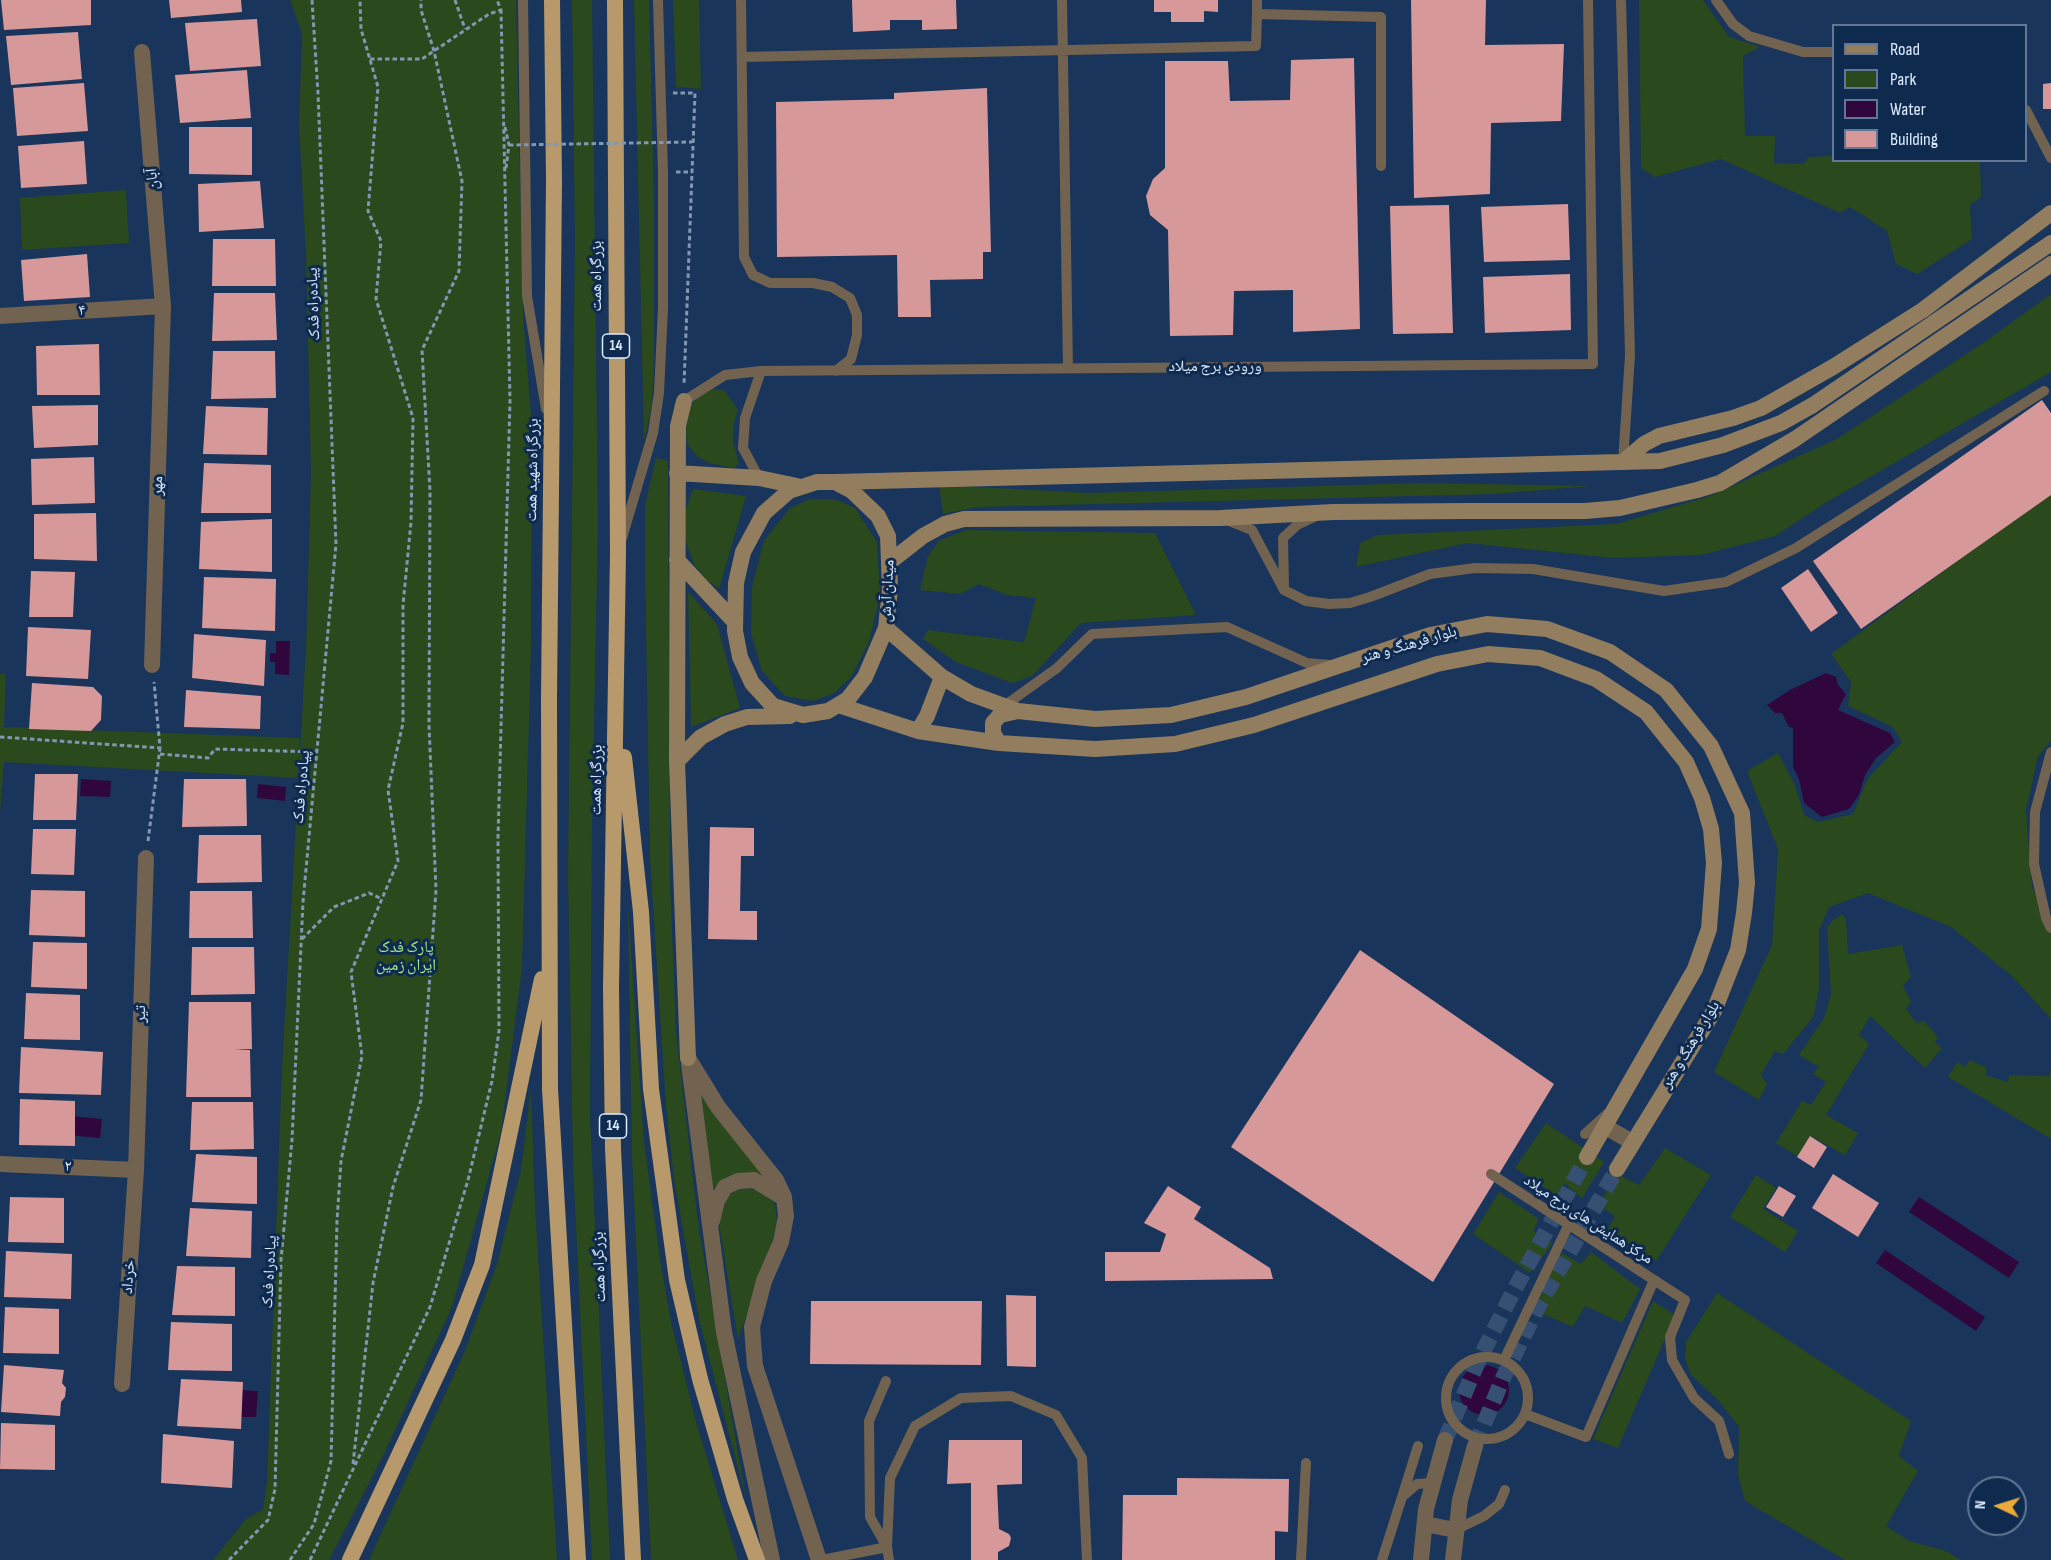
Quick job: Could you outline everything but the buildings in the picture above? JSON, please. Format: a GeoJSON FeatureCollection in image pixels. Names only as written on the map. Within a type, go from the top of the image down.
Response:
{"type":"FeatureCollection","features":[{"type":"Feature","properties":{"kind":"highway","name":"بزرگراه شهید همت"},"geometry":{"type":"LineString","coordinates":[[550,940],[554,193],[552,0]]}},
{"type":"Feature","properties":{"kind":"highway","name":"بزرگراه همت"},"geometry":{"type":"LineString","coordinates":[[615,0],[618,553],[611,987],[613,1149],[633,1560]]}},
{"type":"Feature","properties":{"kind":"highway"},"geometry":{"type":"LineString","coordinates":[[616,692],[641,912],[651,1089],[677,1280],[700,1379],[735,1499],[758,1560]]}},
{"type":"Feature","properties":{"kind":"highway"},"geometry":{"type":"LineString","coordinates":[[350,1560],[453,1340],[482,1266],[550,940]]}},
{"type":"Feature","properties":{"kind":"highway"},"geometry":{"type":"LineString","coordinates":[[550,940],[550,1089],[578,1560]]}},
{"type":"Feature","properties":{"kind":"highway"},"geometry":{"type":"LineString","coordinates":[[345,1560],[378,1501]]}},
{"type":"Feature","properties":{"kind":"main road"},"geometry":{"type":"LineString","coordinates":[[1623,462],[1644,444],[1659,436],[1733,418],[1761,408],[1923,310],[2051,213]]}},
{"type":"Feature","properties":{"kind":"main road"},"geometry":{"type":"LineString","coordinates":[[677,473],[759,478],[797,486],[817,482],[1660,461],[1694,454],[1781,423],[1813,405],[2051,243]]}},
{"type":"Feature","properties":{"kind":"main road"},"geometry":{"type":"LineString","coordinates":[[891,561],[923,536],[945,524],[964,519],[1221,518],[1333,512],[1597,510],[1630,506],[1719,483],[1814,426],[2051,264]]}},
{"type":"Feature","properties":{"kind":"main road"},"geometry":{"type":"LineString","coordinates":[[684,402],[678,426],[677,473],[677,761],[688,1058]]}},
{"type":"Feature","properties":{"kind":"main road","name":"میدان آرش"},"geometry":{"type":"LineString","coordinates":[[797,486],[764,513],[743,552],[736,583],[734,621],[740,657],[752,684],[773,706],[803,715],[828,711],[848,699],[865,677],[886,628],[891,561],[888,536],[878,516],[858,495],[835,482]]}},
{"type":"Feature","properties":{"kind":"main road"},"geometry":{"type":"LineString","coordinates":[[677,560],[734,621]]}},
{"type":"Feature","properties":{"kind":"main road","name":"بلوار فرهنگ و هنر"},"geometry":{"type":"LineString","coordinates":[[886,628],[942,677],[971,694],[1011,708],[1095,720],[1171,715],[1246,697],[1430,635],[1487,624],[1547,629],[1610,652],[1666,690],[1711,746],[1742,813],[1747,883],[1738,950],[1714,1011],[1617,1169]]}},
{"type":"Feature","properties":{"kind":"main road","name":"بلوار فرهنگ و هنر"},"geometry":{"type":"LineString","coordinates":[[838,705],[918,731],[999,742],[1095,749],[1175,744],[1254,726],[1437,664],[1488,654],[1540,658],[1596,679],[1646,712],[1686,762],[1702,798],[1711,829],[1714,863],[1709,929],[1695,969],[1587,1157]]}},
{"type":"Feature","properties":{"kind":"main road"},"geometry":{"type":"LineString","coordinates":[[918,731],[927,716],[942,677]]}},
{"type":"Feature","properties":{"kind":"main road"},"geometry":{"type":"LineString","coordinates":[[999,742],[993,733],[993,723],[1011,708]]}},
{"type":"Feature","properties":{"kind":"main road"},"geometry":{"type":"LineString","coordinates":[[677,761],[701,737],[725,724],[747,717],[803,715]]}},
{"type":"Feature","properties":{"kind":"street","name":"آبان"},"geometry":{"type":"LineString","coordinates":[[142,52],[163,306]]}},
{"type":"Feature","properties":{"kind":"street","name":"۴"},"geometry":{"type":"LineString","coordinates":[[0,316],[163,306]]}},
{"type":"Feature","properties":{"kind":"street","name":"مهر"},"geometry":{"type":"LineString","coordinates":[[152,665],[163,306]]}},
{"type":"Feature","properties":{"kind":"street","name":"تیر"},"geometry":{"type":"LineString","coordinates":[[136,1170],[146,858]]}},
{"type":"Feature","properties":{"kind":"street"},"geometry":{"type":"LineString","coordinates":[[688,1058],[718,1107],[776,1180],[784,1197],[786,1216],[781,1242],[764,1281],[752,1327],[755,1366],[820,1560]]}},
{"type":"Feature","properties":{"kind":"street"},"geometry":{"type":"LineString","coordinates":[[688,1058],[724,1332],[772,1560]]}},
{"type":"Feature","properties":{"kind":"street"},"geometry":{"type":"LineString","coordinates":[[1608,1118],[1632,1142]]}},
{"type":"Feature","properties":{"kind":"street","name":"۲"},"geometry":{"type":"LineString","coordinates":[[0,1164],[136,1170]]}},
{"type":"Feature","properties":{"kind":"street","name":"خرداد"},"geometry":{"type":"LineString","coordinates":[[122,1384],[136,1170]]}},
{"type":"Feature","properties":{"kind":"street"},"geometry":{"type":"LineString","coordinates":[[711,1242],[717,1202],[725,1187],[738,1180],[754,1180],[784,1197]]}},
{"type":"Feature","properties":{"kind":"street"},"geometry":{"type":"LineString","coordinates":[[1421,1560],[1425,1524],[1444,1440]]}},
{"type":"Feature","properties":{"kind":"street"},"geometry":{"type":"LineString","coordinates":[[1453,1560],[1455,1530],[1475,1446]]}},
{"type":"Feature","properties":{"kind":"street"},"geometry":{"type":"LineString","coordinates":[[1425,1524],[1455,1530]]}},
{"type":"Feature","properties":{"kind":"lane"},"geometry":{"type":"LineString","coordinates":[[523,0],[527,296],[552,445]]}},
{"type":"Feature","properties":{"kind":"lane"},"geometry":{"type":"LineString","coordinates":[[618,553],[653,433],[659,393],[663,308],[658,0]]}},
{"type":"Feature","properties":{"kind":"lane"},"geometry":{"type":"LineString","coordinates":[[741,0],[744,257],[753,275],[770,282],[832,287],[850,298],[857,315],[857,335],[850,359],[836,371]]}},
{"type":"Feature","properties":{"kind":"lane"},"geometry":{"type":"LineString","coordinates":[[1062,0],[1068,368]]}},
{"type":"Feature","properties":{"kind":"lane"},"geometry":{"type":"LineString","coordinates":[[742,57],[1256,46],[1257,0]]}},
{"type":"Feature","properties":{"kind":"lane","name":"ورودی برج میلاد"},"geometry":{"type":"LineString","coordinates":[[684,402],[725,375],[761,371],[1593,364],[1588,0]]}},
{"type":"Feature","properties":{"kind":"lane"},"geometry":{"type":"LineString","coordinates":[[1621,0],[1630,355],[1623,462]]}},
{"type":"Feature","properties":{"kind":"lane"},"geometry":{"type":"LineString","coordinates":[[1716,0],[1734,24],[1749,36],[1803,52],[1832,52]]}},
{"type":"Feature","properties":{"kind":"lane"},"geometry":{"type":"LineString","coordinates":[[1257,14],[1381,18],[1381,166]]}},
{"type":"Feature","properties":{"kind":"lane"},"geometry":{"type":"LineString","coordinates":[[2027,114],[2051,158]]}},
{"type":"Feature","properties":{"kind":"lane"},"geometry":{"type":"LineString","coordinates":[[759,478],[743,448],[745,418],[761,371]]}},
{"type":"Feature","properties":{"kind":"lane"},"geometry":{"type":"LineString","coordinates":[[1221,518],[1252,530],[1284,590],[1306,601],[1350,603],[1430,574],[1475,568],[1533,569],[1664,591],[1726,582],[1796,548],[2044,391]]}},
{"type":"Feature","properties":{"kind":"lane"},"geometry":{"type":"LineString","coordinates":[[1284,590],[1283,538],[1306,519],[1333,512]]}},
{"type":"Feature","properties":{"kind":"lane"},"geometry":{"type":"LineString","coordinates":[[1011,708],[1092,634],[1227,627],[1307,663],[1339,666]]}},
{"type":"Feature","properties":{"kind":"lane"},"geometry":{"type":"LineString","coordinates":[[2051,752],[2035,812],[2034,864],[2046,918],[2051,928]]}},
{"type":"Feature","properties":{"kind":"lane"},"geometry":{"type":"LineString","coordinates":[[1585,1134],[1608,1118]]}},
{"type":"Feature","properties":{"kind":"lane","name":"مرکز همایش های برج میلاد"},"geometry":{"type":"LineString","coordinates":[[1491,1174],[1654,1280],[1586,1437],[1525,1414]]}},
{"type":"Feature","properties":{"kind":"lane"},"geometry":{"type":"LineString","coordinates":[[1504,1360],[1569,1224]]}},
{"type":"Feature","properties":{"kind":"lane"},"geometry":{"type":"LineString","coordinates":[[1654,1280],[1684,1300],[1670,1337],[1672,1360],[1694,1398],[1719,1422],[1729,1454]]}},
{"type":"Feature","properties":{"kind":"lane"},"geometry":{"type":"LineString","coordinates":[[1491,1356],[1504,1360],[1519,1372],[1528,1389],[1525,1414],[1509,1434],[1496,1439],[1481,1439],[1468,1435],[1456,1426],[1449,1414],[1446,1400],[1447,1386],[1458,1368],[1477,1357],[1491,1356]]}},
{"type":"Feature","properties":{"kind":"lane"},"geometry":{"type":"LineString","coordinates":[[886,1381],[869,1421],[870,1517],[887,1547]]}},
{"type":"Feature","properties":{"kind":"lane"},"geometry":{"type":"LineString","coordinates":[[889,1560],[887,1547],[890,1478],[915,1426],[961,1398],[1011,1396],[1056,1415],[1082,1458],[1087,1560]]}},
{"type":"Feature","properties":{"kind":"lane"},"geometry":{"type":"LineString","coordinates":[[1382,1560],[1418,1446]]}},
{"type":"Feature","properties":{"kind":"lane"},"geometry":{"type":"LineString","coordinates":[[1306,1463],[1301,1560],[1306,1560]]}},
{"type":"Feature","properties":{"kind":"lane"},"geometry":{"type":"LineString","coordinates":[[1402,1497],[1418,1484],[1433,1483]]}},
{"type":"Feature","properties":{"kind":"lane"},"geometry":{"type":"LineString","coordinates":[[1455,1530],[1492,1510],[1499,1504],[1505,1490]]}},
{"type":"Feature","properties":{"kind":"lane"},"geometry":{"type":"LineString","coordinates":[[820,1560],[887,1547]]}},
{"type":"Feature","properties":{"kind":"path","name":"پیاده‌راه فدک"},"geometry":{"type":"LineString","coordinates":[[229,1560],[268,1520],[275,1489],[281,1260],[292,1140],[301,941],[336,544],[318,93],[312,0]]}},
{"type":"Feature","properties":{"kind":"path"},"geometry":{"type":"LineString","coordinates":[[290,1560],[314,1524],[331,1461],[338,1197],[341,1161],[362,1056],[351,972],[398,861],[388,790],[403,723],[403,605],[411,522],[413,418],[376,299],[381,241],[368,211],[378,87],[361,29],[360,0]]}},
{"type":"Feature","properties":{"kind":"path"},"geometry":{"type":"LineString","coordinates":[[352,1468],[373,1282],[393,1187],[421,1100],[436,890],[429,725],[430,491],[422,350],[459,271],[462,181],[434,51],[421,10],[421,0]]}},
{"type":"Feature","properties":{"kind":"path"},"geometry":{"type":"LineString","coordinates":[[455,0],[465,30]]}},
{"type":"Feature","properties":{"kind":"path"},"geometry":{"type":"LineString","coordinates":[[310,1560],[430,1307],[468,1180],[492,1081],[499,1031],[498,837],[510,400],[501,10],[497,0]]}},
{"type":"Feature","properties":{"kind":"path"},"geometry":{"type":"LineString","coordinates":[[370,59],[422,59],[465,30],[501,10]]}},
{"type":"Feature","properties":{"kind":"path"},"geometry":{"type":"LineString","coordinates":[[659,93],[695,93],[684,402]]}},
{"type":"Feature","properties":{"kind":"path"},"geometry":{"type":"LineString","coordinates":[[503,120],[509,145],[505,180]]}},
{"type":"Feature","properties":{"kind":"path"},"geometry":{"type":"LineString","coordinates":[[509,145],[692,142]]}},
{"type":"Feature","properties":{"kind":"path"},"geometry":{"type":"LineString","coordinates":[[146,858],[160,754],[152,665]]}},
{"type":"Feature","properties":{"kind":"path"},"geometry":{"type":"LineString","coordinates":[[0,737],[160,748]]}},
{"type":"Feature","properties":{"kind":"path"},"geometry":{"type":"LineString","coordinates":[[160,754],[208,758],[215,749],[317,752]]}},
{"type":"Feature","properties":{"kind":"path"},"geometry":{"type":"LineString","coordinates":[[301,941],[334,907],[369,893],[382,899]]}},
{"type":"Feature","properties":{"kind":"green space","name":"پارک فدک ایران زمین"},"geometry":{"type":"Polygon","coordinates":[[[290,0],[516,0],[523,315],[532,428],[531,646],[522,968],[501,1132],[452,1307],[383,1456],[329,1560],[213,1560],[246,1519],[263,1509],[267,1481],[282,1067],[306,648],[311,474],[306,256],[299,124],[302,33],[290,0]]]}},
{"type":"Feature","properties":{"kind":"green space"},"geometry":{"type":"Polygon","coordinates":[[[572,0],[592,0],[598,525],[592,824],[590,1116],[610,1560],[592,1560],[573,1163],[568,872],[575,237],[572,0]]]}},
{"type":"Feature","properties":{"kind":"green space"},"geometry":{"type":"Polygon","coordinates":[[[634,0],[649,0],[654,198],[654,362],[652,405],[644,441],[634,0]]]}},
{"type":"Feature","properties":{"kind":"green space"},"geometry":{"type":"Polygon","coordinates":[[[673,0],[699,0],[701,89],[676,87],[673,0]]]}},
{"type":"Feature","properties":{"kind":"green space"},"geometry":{"type":"Polygon","coordinates":[[[1639,0],[1703,0],[1729,37],[1760,47],[1743,56],[1745,136],[1775,136],[1774,163],[1803,164],[1809,157],[1832,156],[1832,162],[1980,162],[1981,197],[1970,205],[1972,239],[1917,274],[1896,264],[1887,231],[1850,207],[1840,213],[1721,159],[1655,177],[1641,168],[1639,0]]]}},
{"type":"Feature","properties":{"kind":"green space"},"geometry":{"type":"Polygon","coordinates":[[[126,190],[129,243],[22,250],[20,198],[126,190]]]}},
{"type":"Feature","properties":{"kind":"green space"},"geometry":{"type":"Polygon","coordinates":[[[2051,294],[2051,372],[1827,502],[1775,536],[1701,555],[1614,558],[1467,543],[1356,567],[1360,543],[1378,535],[1616,524],[1710,496],[1837,439],[1986,341],[2051,294]]]}},
{"type":"Feature","properties":{"kind":"green space"},"geometry":{"type":"Polygon","coordinates":[[[713,389],[724,390],[738,410],[734,422],[733,442],[739,463],[734,468],[709,463],[698,457],[687,444],[686,429],[691,405],[699,396],[713,389]]]}},
{"type":"Feature","properties":{"kind":"green space"},"geometry":{"type":"Polygon","coordinates":[[[656,458],[668,461],[670,883],[676,1031],[698,1223],[746,1499],[699,1319],[674,1179],[666,1106],[650,859],[645,566],[645,505],[656,458]]]}},
{"type":"Feature","properties":{"kind":"green space"},"geometry":{"type":"Polygon","coordinates":[[[1420,483],[1592,486],[1493,494],[978,507],[943,514],[939,485],[1090,493],[1420,483]]]}},
{"type":"Feature","properties":{"kind":"green space"},"geometry":{"type":"Polygon","coordinates":[[[693,489],[746,496],[719,589],[707,580],[694,565],[685,539],[686,509],[693,489]]]}},
{"type":"Feature","properties":{"kind":"green space"},"geometry":{"type":"Polygon","coordinates":[[[2051,492],[2051,741],[2038,756],[2026,811],[2032,886],[2051,932],[2051,1019],[2012,976],[1951,927],[1868,893],[1829,907],[1819,930],[1819,989],[1813,1017],[1783,1054],[1775,1051],[1761,1075],[1767,1084],[1759,1100],[1714,1072],[1772,945],[1778,849],[1747,771],[1778,753],[1795,785],[1804,815],[1818,822],[1853,814],[1868,778],[1902,742],[1893,727],[1848,706],[1851,682],[1831,654],[2051,492]]]}},
{"type":"Feature","properties":{"kind":"green space"},"geometry":{"type":"Polygon","coordinates":[[[810,499],[835,499],[855,508],[877,542],[880,595],[869,642],[851,677],[834,693],[814,701],[785,696],[762,671],[751,633],[752,587],[764,541],[790,508],[810,499]]]}},
{"type":"Feature","properties":{"kind":"green space"},"geometry":{"type":"Polygon","coordinates":[[[966,530],[1155,533],[1196,615],[1081,623],[1032,676],[1012,683],[956,662],[923,639],[928,630],[1024,642],[1036,598],[1007,595],[979,584],[960,594],[920,590],[928,556],[940,540],[966,530]]]}},
{"type":"Feature","properties":{"kind":"green space"},"geometry":{"type":"Polygon","coordinates":[[[688,592],[717,624],[740,708],[691,727],[688,592]]]}},
{"type":"Feature","properties":{"kind":"green space"},"geometry":{"type":"Polygon","coordinates":[[[0,674],[6,674],[4,727],[300,738],[298,778],[4,762],[0,813],[0,674]]]}},
{"type":"Feature","properties":{"kind":"green space"},"geometry":{"type":"Polygon","coordinates":[[[628,906],[644,1142],[660,1259],[671,1322],[696,1422],[738,1560],[651,1560],[632,1156],[628,906]]]}},
{"type":"Feature","properties":{"kind":"green space"},"geometry":{"type":"Polygon","coordinates":[[[1842,914],[1846,919],[1848,954],[1902,945],[1911,977],[1903,986],[1911,1002],[1906,1009],[1917,1023],[1924,1021],[1938,1037],[1935,1042],[1942,1048],[1925,1068],[1870,1016],[1859,1035],[1869,1044],[1826,1115],[1858,1133],[1845,1155],[1811,1136],[1797,1156],[1776,1143],[1802,1101],[1811,1105],[1826,1082],[1813,1074],[1819,1067],[1799,1055],[1824,1018],[1831,994],[1827,928],[1842,914]]]}},
{"type":"Feature","properties":{"kind":"green space"},"geometry":{"type":"Polygon","coordinates":[[[1970,1060],[1987,1068],[1985,1075],[2008,1082],[2009,1075],[2050,1076],[2051,1066],[2051,1139],[1948,1077],[1957,1062],[1965,1067],[1970,1060]]]}},
{"type":"Feature","properties":{"kind":"green space"},"geometry":{"type":"Polygon","coordinates":[[[697,1084],[762,1173],[728,1176],[711,1190],[697,1084]]]}},
{"type":"Feature","properties":{"kind":"green space"},"geometry":{"type":"Polygon","coordinates":[[[531,1089],[535,1207],[557,1560],[369,1560],[465,1351],[497,1264],[521,1170],[531,1089]]]}},
{"type":"Feature","properties":{"kind":"green space"},"geometry":{"type":"Polygon","coordinates":[[[1546,1123],[1604,1162],[1582,1198],[1564,1183],[1556,1195],[1515,1168],[1546,1123]]]}},
{"type":"Feature","properties":{"kind":"green space"},"geometry":{"type":"Polygon","coordinates":[[[1665,1148],[1711,1175],[1656,1261],[1607,1230],[1615,1216],[1598,1205],[1617,1174],[1639,1185],[1665,1148]]]}},
{"type":"Feature","properties":{"kind":"green space"},"geometry":{"type":"Polygon","coordinates":[[[1756,1175],[1776,1188],[1763,1209],[1798,1231],[1785,1252],[1730,1217],[1756,1175]]]}},
{"type":"Feature","properties":{"kind":"green space"},"geometry":{"type":"Polygon","coordinates":[[[749,1188],[767,1195],[775,1204],[777,1222],[771,1246],[738,1339],[719,1223],[729,1195],[739,1189],[749,1188]]]}},
{"type":"Feature","properties":{"kind":"green space"},"geometry":{"type":"Polygon","coordinates":[[[1499,1192],[1539,1219],[1533,1231],[1553,1243],[1530,1273],[1473,1234],[1499,1192]]]}},
{"type":"Feature","properties":{"kind":"green space"},"geometry":{"type":"Polygon","coordinates":[[[1591,1252],[1640,1289],[1622,1323],[1585,1306],[1573,1327],[1533,1310],[1547,1285],[1543,1282],[1562,1253],[1581,1264],[1591,1252]]]}},
{"type":"Feature","properties":{"kind":"green space"},"geometry":{"type":"Polygon","coordinates":[[[1717,1293],[1911,1421],[1899,1456],[1918,1471],[1886,1526],[1909,1541],[1946,1551],[1961,1560],[1845,1560],[1745,1501],[1738,1475],[1739,1427],[1718,1400],[1691,1375],[1685,1359],[1686,1342],[1717,1293]]]}},
{"type":"Feature","properties":{"kind":"green space"},"geometry":{"type":"Polygon","coordinates":[[[1653,1301],[1675,1315],[1618,1448],[1593,1439],[1653,1301]]]}},
{"type":"Feature","properties":{"kind":"water"},"geometry":{"type":"Polygon","coordinates":[[[276,641],[290,641],[289,675],[275,674],[275,662],[270,662],[270,653],[276,653],[276,641]]]}},
{"type":"Feature","properties":{"kind":"water"},"geometry":{"type":"Polygon","coordinates":[[[1826,673],[1836,677],[1838,685],[1846,694],[1838,710],[1890,733],[1895,742],[1876,758],[1865,775],[1859,795],[1849,809],[1822,817],[1804,803],[1799,779],[1793,767],[1793,728],[1789,727],[1782,713],[1775,713],[1767,705],[1790,690],[1826,673]]]}},
{"type":"Feature","properties":{"kind":"water"},"geometry":{"type":"Polygon","coordinates":[[[81,779],[111,781],[110,797],[80,796],[81,779]]]}},
{"type":"Feature","properties":{"kind":"water"},"geometry":{"type":"Polygon","coordinates":[[[258,784],[286,787],[285,801],[257,798],[258,784]]]}},
{"type":"Feature","properties":{"kind":"water"},"geometry":{"type":"Polygon","coordinates":[[[70,1116],[102,1119],[100,1138],[68,1135],[70,1116]]]}},
{"type":"Feature","properties":{"kind":"water"},"geometry":{"type":"Polygon","coordinates":[[[1919,1197],[2019,1262],[2009,1278],[1909,1212],[1919,1197]]]}},
{"type":"Feature","properties":{"kind":"water"},"geometry":{"type":"Polygon","coordinates":[[[1885,1250],[1985,1317],[1976,1331],[1876,1263],[1885,1250]]]}},
{"type":"Feature","properties":{"kind":"water"},"geometry":{"type":"Polygon","coordinates":[[[1479,1365],[1489,1365],[1502,1372],[1509,1385],[1509,1395],[1502,1408],[1489,1415],[1479,1415],[1470,1411],[1463,1404],[1459,1395],[1459,1385],[1463,1376],[1470,1369],[1479,1365]]]}},
{"type":"Feature","properties":{"kind":"water"},"geometry":{"type":"Polygon","coordinates":[[[241,1390],[258,1391],[256,1417],[240,1417],[241,1390]]]}},
{"type":"Feature","properties":{"kind":"tunnel"},"geometry":{"type":"LineString","coordinates":[[1445,1440],[1476,1366],[1513,1292],[1587,1157]]}},
{"type":"Feature","properties":{"kind":"tunnel"},"geometry":{"type":"LineString","coordinates":[[1475,1446],[1503,1378],[1539,1305],[1617,1169]]}}]}
